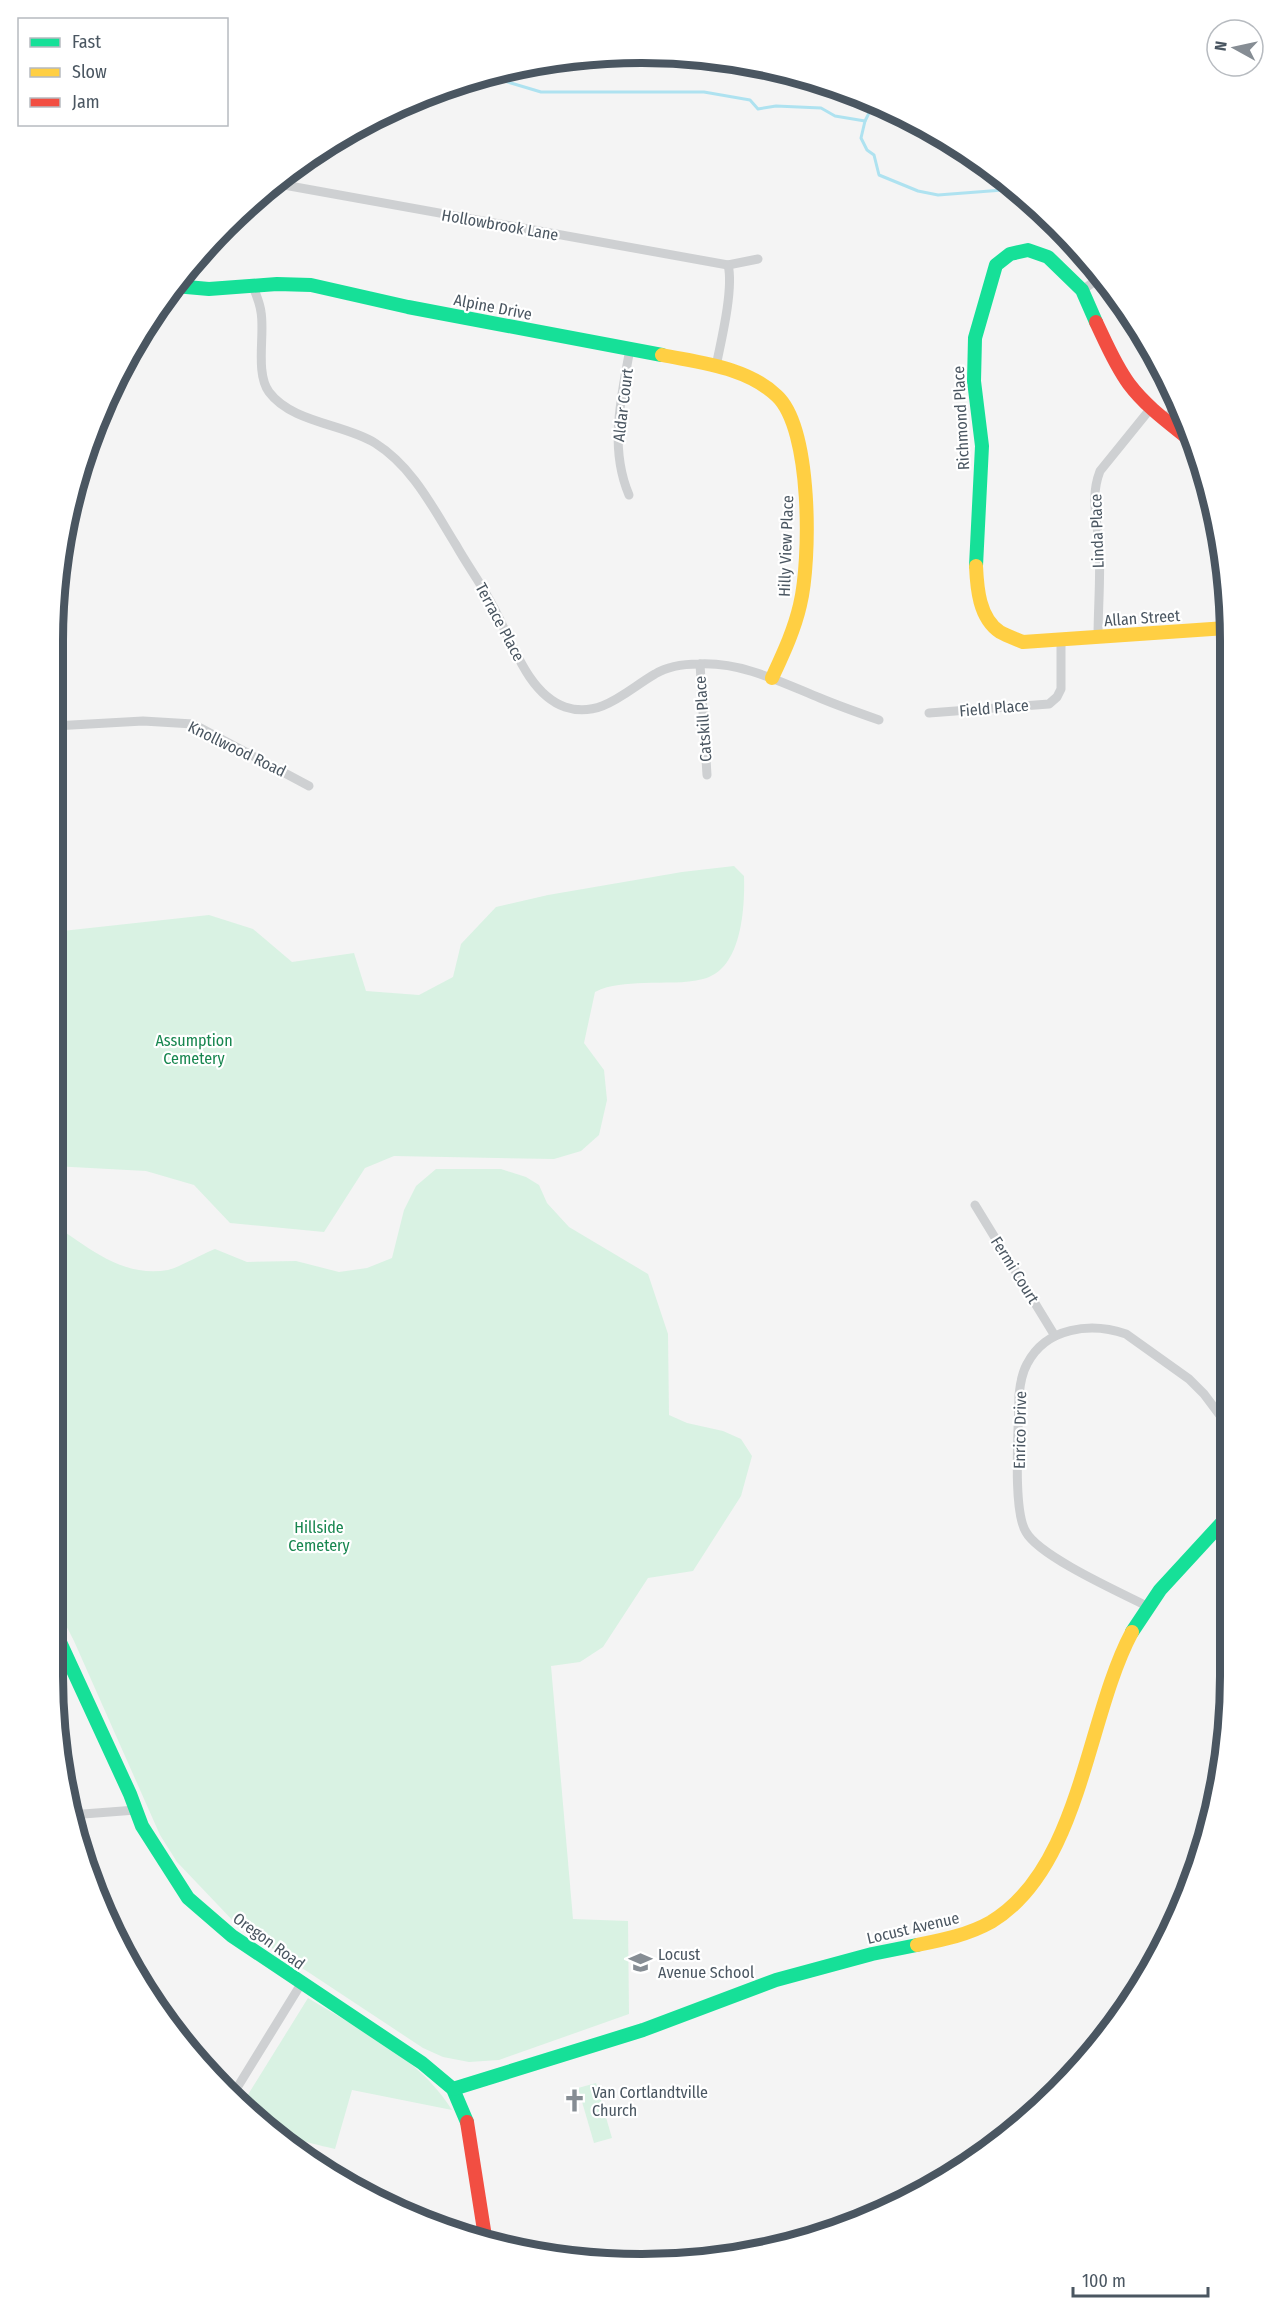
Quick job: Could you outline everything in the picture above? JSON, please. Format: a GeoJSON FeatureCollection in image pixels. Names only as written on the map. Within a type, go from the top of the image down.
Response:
{"type":"FeatureCollection","features":[{"type":"Feature","properties":{"kind":"street","name":"Hollowbrook Lane"},"geometry":{"type":"LineString","coordinates":[[286,185],[728,265]]}},
{"type":"Feature","properties":{"kind":"street","name":"Richmond Place"},"geometry":{"type":"LineString","coordinates":[[1061,641],[1023,642],[1000,632],[984,611],[977,590],[976,565],[982,446],[974,381],[975,338],[996,266],[1010,254],[1028,250],[1048,257],[1082,290]]}},
{"type":"Feature","properties":{"kind":"street"},"geometry":{"type":"LineString","coordinates":[[716,366],[727,305],[730,273],[728,265],[758,259]]}},
{"type":"Feature","properties":{"kind":"street"},"geometry":{"type":"LineString","coordinates":[[1094,282],[1082,290],[1114,361],[1129,384],[1151,408],[1180,432]]}},
{"type":"Feature","properties":{"kind":"street","name":"Alpine Drive"},"geometry":{"type":"LineString","coordinates":[[184,288],[199,290],[294,284],[319,286],[389,304],[716,366],[752,377],[771,390],[790,411]]}},
{"type":"Feature","properties":{"kind":"street","name":"Terrace Place"},"geometry":{"type":"LineString","coordinates":[[253,286],[261,312],[263,366],[268,391],[289,408],[375,443],[410,474],[426,495],[489,599],[530,679],[551,701],[567,708],[593,709],[622,696],[656,673],[677,665],[700,664],[737,667],[772,678],[879,720]]}},
{"type":"Feature","properties":{"kind":"street","name":"Aldar Court"},"geometry":{"type":"LineString","coordinates":[[629,495],[621,478],[618,447],[620,407],[630,349]]}},
{"type":"Feature","properties":{"kind":"street","name":"Linda Place"},"geometry":{"type":"LineString","coordinates":[[1098,638],[1099,544],[1094,495],[1096,482],[1100,471],[1151,408]]}},
{"type":"Feature","properties":{"kind":"street","name":"Hilly View Place"},"geometry":{"type":"LineString","coordinates":[[772,678],[791,635],[802,597],[804,573],[804,479],[799,438],[795,420],[790,411]]}},
{"type":"Feature","properties":{"kind":"street"},"geometry":{"type":"LineString","coordinates":[[1165,420],[1172,412]]}},
{"type":"Feature","properties":{"kind":"street","name":"Allan Street"},"geometry":{"type":"LineString","coordinates":[[1061,641],[1220,628]]}},
{"type":"Feature","properties":{"kind":"street","name":"Field Place"},"geometry":{"type":"LineString","coordinates":[[929,713],[1049,704],[1058,697],[1061,689],[1061,641]]}},
{"type":"Feature","properties":{"kind":"street","name":"Catskill Place"},"geometry":{"type":"LineString","coordinates":[[700,664],[707,775]]}},
{"type":"Feature","properties":{"kind":"street","name":"Knollwood Road"},"geometry":{"type":"LineString","coordinates":[[63,725],[143,721],[194,724],[309,786]]}},
{"type":"Feature","properties":{"kind":"street","name":"Fermi Court"},"geometry":{"type":"LineString","coordinates":[[975,1204],[1055,1336]]}},
{"type":"Feature","properties":{"kind":"street","name":"Enrico Drive"},"geometry":{"type":"LineString","coordinates":[[1147,1606],[1044,1551],[1026,1534],[1018,1512],[1019,1395],[1022,1376],[1027,1363],[1037,1350],[1055,1336],[1073,1329],[1088,1328],[1126,1334],[1189,1379],[1220,1415]]}},
{"type":"Feature","properties":{"kind":"street","name":"Locust Avenue"},"geometry":{"type":"LineString","coordinates":[[453,2089],[488,2076],[644,2029],[775,1981],[872,1954],[954,1938],[1001,1916],[1021,1898],[1051,1852],[1073,1800],[1127,1642],[1147,1606],[1220,1525]]}},
{"type":"Feature","properties":{"kind":"street","name":"Oregon Road"},"geometry":{"type":"LineString","coordinates":[[63,1651],[142,1826],[172,1877],[188,1898],[231,1936],[422,2063],[453,2089],[470,2138],[484,2232]]}},
{"type":"Feature","properties":{"kind":"street"},"geometry":{"type":"LineString","coordinates":[[80,1814],[136,1810]]}},
{"type":"Feature","properties":{"kind":"street"},"geometry":{"type":"LineString","coordinates":[[236,2089],[301,1984]]}},
{"type":"Feature","properties":{"kind":"green space","name":"Assumption Cemetery"},"geometry":{"type":"Polygon","coordinates":[[[734,866],[744,876],[742,920],[733,951],[726,964],[716,973],[703,979],[625,984],[595,992],[584,1043],[604,1070],[607,1100],[599,1135],[581,1151],[554,1159],[394,1156],[365,1168],[324,1232],[230,1223],[194,1185],[146,1171],[63,1167],[63,931],[209,915],[253,929],[292,962],[354,953],[366,991],[419,995],[453,977],[461,944],[496,907],[548,895],[682,872],[734,866]]]}},
{"type":"Feature","properties":{"kind":"green space","name":"Hillside Cemetery"},"geometry":{"type":"Polygon","coordinates":[[[436,1169],[501,1169],[526,1177],[539,1185],[547,1203],[569,1227],[648,1274],[668,1334],[669,1415],[687,1423],[723,1431],[741,1439],[752,1456],[741,1496],[693,1571],[648,1578],[603,1647],[580,1662],[551,1666],[573,1919],[628,1921],[629,2014],[499,2060],[469,2062],[443,2057],[423,2048],[237,1925],[177,1862],[160,1835],[63,1620],[63,1231],[106,1259],[136,1269],[168,1270],[215,1249],[247,1262],[296,1261],[339,1272],[367,1268],[392,1258],[404,1210],[416,1186],[436,1169]]]}},
{"type":"Feature","properties":{"kind":"green space"},"geometry":{"type":"Polygon","coordinates":[[[308,1998],[406,2060],[438,2091],[452,2110],[352,2090],[335,2149],[296,2139],[246,2098],[308,1998]]]}},
{"type":"Feature","properties":{"kind":"green space"},"geometry":{"type":"Polygon","coordinates":[[[596,2083],[612,2138],[594,2143],[578,2088],[596,2083]]]}},
{"type":"Feature","properties":{"kind":"waterway"},"geometry":{"type":"LineString","coordinates":[[502,80],[541,92],[704,92],[750,100],[758,109],[776,106],[821,108],[835,116],[865,121]]}},
{"type":"Feature","properties":{"kind":"waterway"},"geometry":{"type":"LineString","coordinates":[[870,110],[861,138],[867,150],[874,155],[879,175],[918,191],[938,195],[1003,190]]}},
{"type":"Feature","properties":{"kind":"traffic: fast"},"geometry":{"type":"LineString","coordinates":[[976,566],[982,446],[974,381],[975,338],[996,265],[1010,254],[1028,250],[1048,257],[1082,290],[1096,322]]}},
{"type":"Feature","properties":{"kind":"traffic: fast"},"geometry":{"type":"LineString","coordinates":[[185,287],[209,289],[277,284],[311,285],[408,307],[662,355]]}},
{"type":"Feature","properties":{"kind":"traffic: fast"},"geometry":{"type":"LineString","coordinates":[[1132,1632],[1160,1590],[1220,1525]]}},
{"type":"Feature","properties":{"kind":"traffic: fast"},"geometry":{"type":"LineString","coordinates":[[63,1649],[130,1794],[142,1826],[188,1898],[232,1936],[422,2063],[453,2089],[467,2122]]}},
{"type":"Feature","properties":{"kind":"traffic: fast"},"geometry":{"type":"LineString","coordinates":[[453,2089],[643,2030],[776,1980],[872,1954],[917,1945]]}},
{"type":"Feature","properties":{"kind":"traffic: slow"},"geometry":{"type":"LineString","coordinates":[[662,355],[708,364],[752,378],[777,396],[788,413],[797,436],[806,496],[804,584],[795,624],[772,678]]}},
{"type":"Feature","properties":{"kind":"traffic: slow"},"geometry":{"type":"LineString","coordinates":[[976,566],[978,593],[983,611],[1000,632],[1023,642],[1220,628]]}},
{"type":"Feature","properties":{"kind":"traffic: slow"},"geometry":{"type":"LineString","coordinates":[[917,1945],[964,1934],[991,1922],[1021,1898],[1045,1866],[1063,1829],[1078,1789],[1116,1667],[1132,1632]]}},
{"type":"Feature","properties":{"kind":"traffic: jam"},"geometry":{"type":"LineString","coordinates":[[1096,322],[1115,362],[1129,384],[1152,409],[1180,432]]}},
{"type":"Feature","properties":{"kind":"traffic: jam"},"geometry":{"type":"LineString","coordinates":[[467,2122],[484,2232]]}},
{"type":"Feature","properties":{"kind":"place","name":"Locust Avenue School"},"geometry":{"type":"Point","coordinates":[640,1963]}},
{"type":"Feature","properties":{"kind":"place","name":"Van Cortlandtville Church"},"geometry":{"type":"Point","coordinates":[574,2101]}}]}
